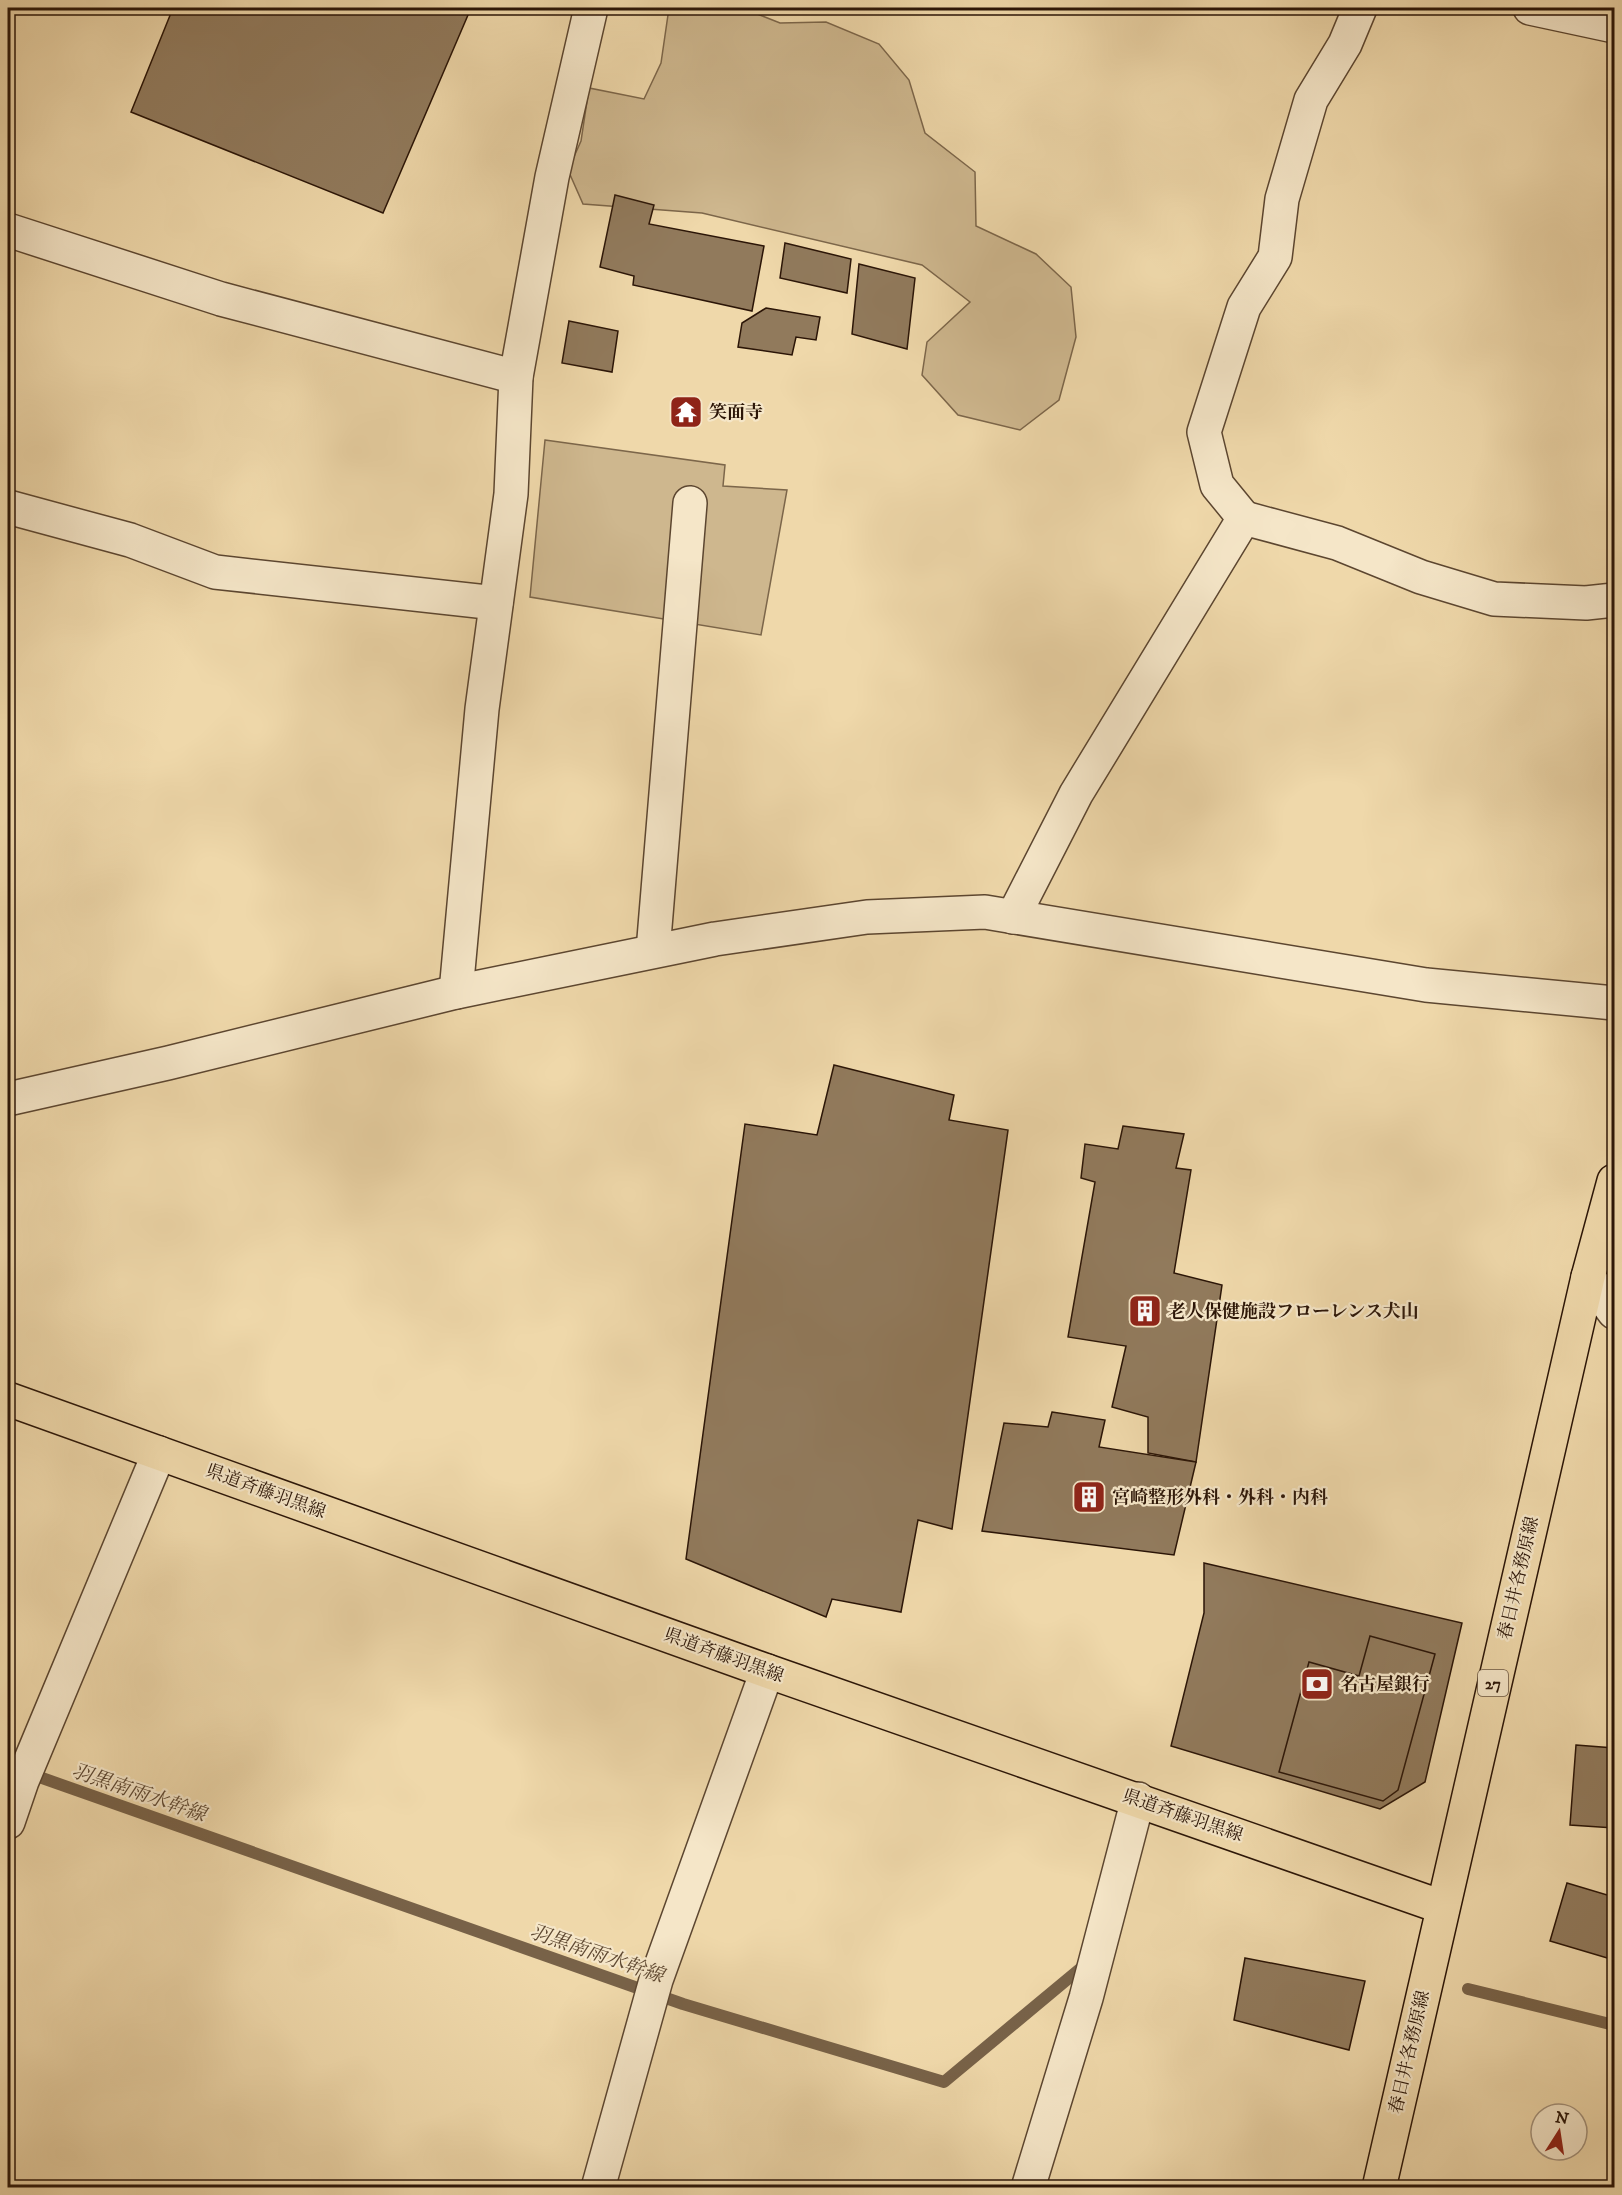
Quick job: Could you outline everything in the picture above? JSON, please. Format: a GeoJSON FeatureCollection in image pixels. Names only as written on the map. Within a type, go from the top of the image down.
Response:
{"type":"FeatureCollection","features":[{"type":"Feature","properties":{"kind":"main road","name":"春日井各務原線"},"geometry":{"type":"LineString","coordinates":[[1379,2187],[1588,1277],[1614,1181]]}},
{"type":"Feature","properties":{"kind":"main road","name":"県道斉藤羽黒線"},"geometry":{"type":"LineString","coordinates":[[8,1399],[767,1671],[1442,1906]]}},
{"type":"Feature","properties":{"kind":"street"},"geometry":{"type":"LineString","coordinates":[[456,992],[479,744],[511,494],[516,377],[552,177],[591,8]]}},
{"type":"Feature","properties":{"kind":"street"},"geometry":{"type":"LineString","coordinates":[[1360,8],[1345,44],[1311,100],[1282,199],[1275,257],[1244,307],[1204,432],[1218,485],[1244,518],[1337,543],[1420,577],[1494,599],[1586,603],[1614,600]]}},
{"type":"Feature","properties":{"kind":"street"},"geometry":{"type":"LineString","coordinates":[[1530,8],[1614,26]]}},
{"type":"Feature","properties":{"kind":"street"},"geometry":{"type":"LineString","coordinates":[[8,230],[220,299],[516,377]]}},
{"type":"Feature","properties":{"kind":"street"},"geometry":{"type":"LineString","coordinates":[[654,951],[690,503]]}},
{"type":"Feature","properties":{"kind":"street"},"geometry":{"type":"LineString","coordinates":[[8,507],[130,540],[215,572],[496,603]]}},
{"type":"Feature","properties":{"kind":"street"},"geometry":{"type":"LineString","coordinates":[[1013,917],[1076,794],[1244,518]]}},
{"type":"Feature","properties":{"kind":"street"},"geometry":{"type":"LineString","coordinates":[[8,1099],[168,1063],[456,992],[715,939],[867,917],[985,912],[1426,985],[1614,1003]]}},
{"type":"Feature","properties":{"kind":"street"},"geometry":{"type":"LineString","coordinates":[[1588,1277],[1614,1312]]}},
{"type":"Feature","properties":{"kind":"street"},"geometry":{"type":"LineString","coordinates":[[8,1822],[27,1769],[159,1453]]}},
{"type":"Feature","properties":{"kind":"street"},"geometry":{"type":"LineString","coordinates":[[598,2187],[652,1994],[767,1671]]}},
{"type":"Feature","properties":{"kind":"street"},"geometry":{"type":"LineString","coordinates":[[1028,2187],[1086,1998],[1138,1799]]}},
{"type":"Feature","properties":{"kind":"shaded area"},"geometry":{"type":"Polygon","coordinates":[[[669,8],[742,8],[780,23],[826,22],[879,44],[909,80],[925,133],[975,172],[976,226],[1036,254],[1071,287],[1076,337],[1059,400],[1020,430],[958,415],[922,375],[927,342],[970,302],[922,265],[702,213],[583,204],[568,170],[581,141],[589,88],[644,99],[661,63],[669,8]]]}},
{"type":"Feature","properties":{"kind":"shaded area"},"geometry":{"type":"Polygon","coordinates":[[[545,440],[725,465],[723,486],[787,490],[761,635],[530,597],[545,440]]]}},
{"type":"Feature","properties":{"kind":"building"},"geometry":{"type":"Polygon","coordinates":[[[173,8],[471,8],[383,213],[131,112],[173,8]]]}},
{"type":"Feature","properties":{"kind":"building"},"geometry":{"type":"Polygon","coordinates":[[[615,195],[654,205],[649,224],[764,246],[752,311],[633,285],[634,276],[600,267],[615,195]]]}},
{"type":"Feature","properties":{"kind":"building"},"geometry":{"type":"Polygon","coordinates":[[[785,243],[851,259],[847,293],[780,278],[785,243]]]}},
{"type":"Feature","properties":{"kind":"building"},"geometry":{"type":"Polygon","coordinates":[[[859,264],[915,278],[907,349],[852,334],[859,264]]]}},
{"type":"Feature","properties":{"kind":"building"},"geometry":{"type":"Polygon","coordinates":[[[766,308],[820,317],[816,340],[796,337],[792,355],[738,347],[742,323],[766,308]]]}},
{"type":"Feature","properties":{"kind":"building"},"geometry":{"type":"Polygon","coordinates":[[[569,321],[618,331],[612,372],[562,363],[569,321]]]}},
{"type":"Feature","properties":{"kind":"building"},"geometry":{"type":"Polygon","coordinates":[[[834,1065],[954,1095],[949,1120],[1008,1130],[952,1529],[918,1520],[901,1612],[832,1599],[826,1617],[686,1559],[745,1124],[817,1135],[834,1065]]]}},
{"type":"Feature","properties":{"kind":"building","name":"老人保健施設フローレンス犬山"},"geometry":{"type":"Polygon","coordinates":[[[1123,1126],[1184,1134],[1176,1168],[1191,1170],[1174,1273],[1222,1285],[1196,1462],[1148,1453],[1148,1417],[1112,1407],[1126,1346],[1068,1337],[1095,1182],[1081,1178],[1085,1144],[1118,1149],[1123,1126]]]}},
{"type":"Feature","properties":{"kind":"building","name":"宮崎整形外科・外科・内科"},"geometry":{"type":"Polygon","coordinates":[[[1052,1412],[1105,1420],[1099,1447],[1196,1462],[1174,1555],[982,1531],[1004,1423],[1048,1427],[1052,1412]]]}},
{"type":"Feature","properties":{"kind":"building","name":"名古屋銀行"},"geometry":{"type":"Polygon","coordinates":[[[1204,1563],[1462,1623],[1425,1782],[1380,1809],[1171,1746],[1204,1613],[1204,1563]]]}},
{"type":"Feature","properties":{"kind":"building"},"geometry":{"type":"Polygon","coordinates":[[[1370,1636],[1435,1654],[1398,1790],[1383,1801],[1279,1772],[1309,1662],[1359,1676],[1370,1636]]]}},
{"type":"Feature","properties":{"kind":"building"},"geometry":{"type":"Polygon","coordinates":[[[1576,1745],[1614,1748],[1614,1828],[1570,1825],[1576,1745]]]}},
{"type":"Feature","properties":{"kind":"building"},"geometry":{"type":"Polygon","coordinates":[[[1567,1883],[1614,1897],[1614,1960],[1550,1941],[1567,1883]]]}},
{"type":"Feature","properties":{"kind":"building"},"geometry":{"type":"Polygon","coordinates":[[[1245,1958],[1365,1981],[1349,2050],[1234,2020],[1245,1958]]]}},
{"type":"Feature","properties":{"kind":"waterway","name":"羽黒南雨水幹線"},"geometry":{"type":"LineString","coordinates":[[8,1766],[683,2004],[944,2082],[1087,1963]]}},
{"type":"Feature","properties":{"kind":"waterway","name":"羽黒南雨水幹線"},"geometry":{"type":"LineString","coordinates":[[1468,1989],[1614,2025]]}},
{"type":"Feature","properties":{"kind":"place","name":"笑面寺"},"geometry":{"type":"Point","coordinates":[686,412]}},
{"type":"Feature","properties":{"kind":"place","name":"老人保健施設フローレンス犬山"},"geometry":{"type":"Point","coordinates":[1145,1311]}},
{"type":"Feature","properties":{"kind":"place","name":"宮崎整形外科・外科・内科"},"geometry":{"type":"Point","coordinates":[1089,1497]}},
{"type":"Feature","properties":{"kind":"place","name":"名古屋銀行"},"geometry":{"type":"Point","coordinates":[1317,1684]}}]}
